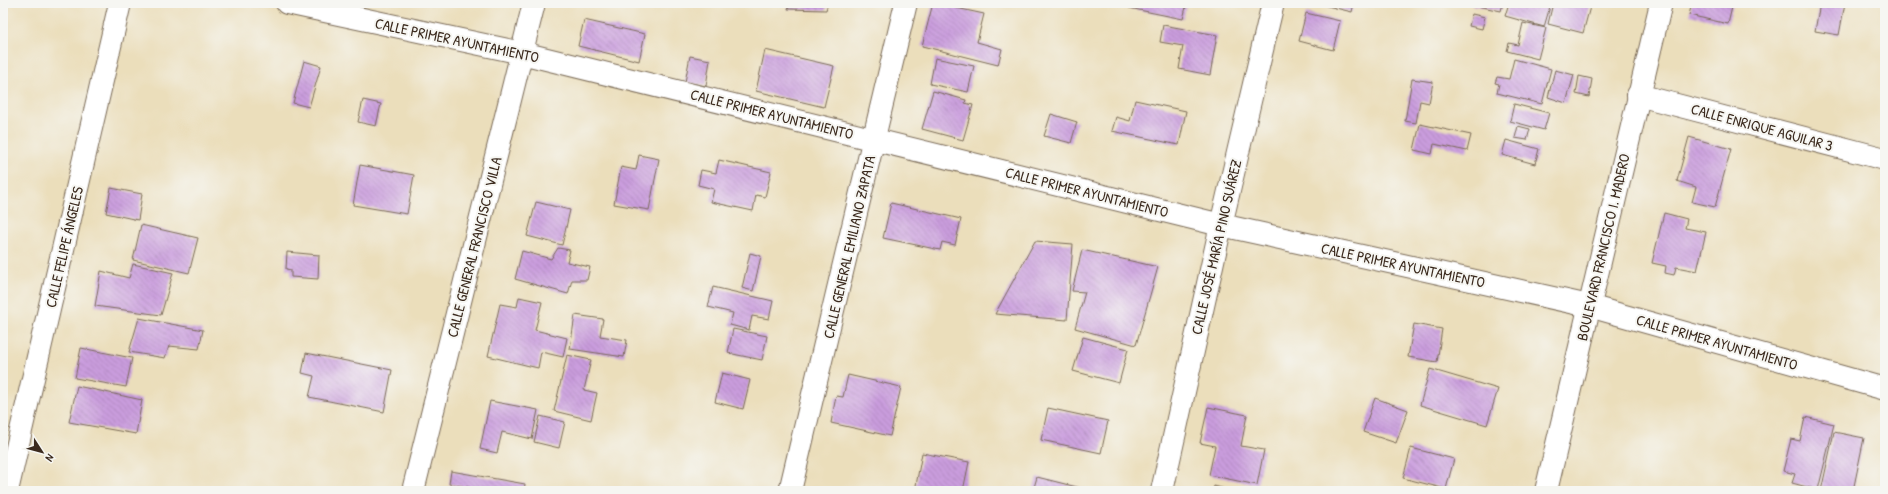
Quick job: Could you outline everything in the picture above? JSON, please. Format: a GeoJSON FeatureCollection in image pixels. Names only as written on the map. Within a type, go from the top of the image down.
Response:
{"type":"FeatureCollection","features":[{"type":"Feature","properties":{"kind":"street","name":"CALLE FELIPE ÁNGELES"},"geometry":{"type":"LineString","coordinates":[[7,491],[120,3]]}},
{"type":"Feature","properties":{"kind":"street","name":"CALLE PRIMER AYUNTAMIENTO"},"geometry":{"type":"LineString","coordinates":[[287,3],[522,53],[1221,225],[1589,306],[1885,389]]}},
{"type":"Feature","properties":{"kind":"street","name":"CALLE GENERAL FRANCISCO VILLA"},"geometry":{"type":"LineString","coordinates":[[413,491],[534,3]]}},
{"type":"Feature","properties":{"kind":"street","name":"CALLE GENERAL EMILIANO ZAPATA"},"geometry":{"type":"LineString","coordinates":[[790,491],[906,3]]}},
{"type":"Feature","properties":{"kind":"street","name":"CALLE JOSÉ MARÍA PINO SUÁREZ"},"geometry":{"type":"LineString","coordinates":[[1162,491],[1221,225],[1273,3]]}},
{"type":"Feature","properties":{"kind":"street","name":"BOULEVARD FRANCISCO I. MADERO"},"geometry":{"type":"LineString","coordinates":[[1546,491],[1638,95],[1661,3]]}},
{"type":"Feature","properties":{"kind":"street","name":"CALLE ENRIQUE AGUILAR 3"},"geometry":{"type":"LineString","coordinates":[[1638,95],[1885,159]]}},
{"type":"Feature","properties":{"kind":"building"},"geometry":{"type":"Polygon","coordinates":[[[790,3],[828,3],[826,10],[788,9],[790,3]]]}},
{"type":"Feature","properties":{"kind":"building"},"geometry":{"type":"Polygon","coordinates":[[[933,3],[984,14],[977,42],[1002,49],[998,65],[922,46],[933,3]]]}},
{"type":"Feature","properties":{"kind":"building"},"geometry":{"type":"Polygon","coordinates":[[[1130,3],[1187,3],[1183,19],[1129,8],[1130,3]]]}},
{"type":"Feature","properties":{"kind":"building"},"geometry":{"type":"Polygon","coordinates":[[[1315,3],[1354,3],[1352,12],[1315,3]]]}},
{"type":"Feature","properties":{"kind":"building"},"geometry":{"type":"Polygon","coordinates":[[[1464,3],[1503,3],[1501,11],[1464,3]]]}},
{"type":"Feature","properties":{"kind":"building"},"geometry":{"type":"Polygon","coordinates":[[[1509,3],[1551,3],[1544,27],[1505,16],[1509,3]]]}},
{"type":"Feature","properties":{"kind":"building"},"geometry":{"type":"Polygon","coordinates":[[[1553,3],[1591,3],[1583,33],[1548,24],[1553,3]]]}},
{"type":"Feature","properties":{"kind":"building"},"geometry":{"type":"Polygon","coordinates":[[[1692,3],[1733,3],[1728,24],[1689,15],[1692,3]]]}},
{"type":"Feature","properties":{"kind":"building"},"geometry":{"type":"Polygon","coordinates":[[[1820,3],[1845,3],[1839,35],[1815,31],[1820,3]]]}},
{"type":"Feature","properties":{"kind":"building"},"geometry":{"type":"Polygon","coordinates":[[[1306,13],[1340,21],[1333,50],[1299,41],[1306,13]]]}},
{"type":"Feature","properties":{"kind":"building"},"geometry":{"type":"Polygon","coordinates":[[[1472,14],[1485,17],[1482,29],[1469,26],[1472,14]]]}},
{"type":"Feature","properties":{"kind":"building"},"geometry":{"type":"Polygon","coordinates":[[[584,20],[645,34],[639,61],[578,46],[584,20]]]}},
{"type":"Feature","properties":{"kind":"building"},"geometry":{"type":"Polygon","coordinates":[[[1523,23],[1546,28],[1538,59],[1507,51],[1509,43],[1518,45],[1523,23]]]}},
{"type":"Feature","properties":{"kind":"building"},"geometry":{"type":"Polygon","coordinates":[[[1163,25],[1217,35],[1210,75],[1179,69],[1183,46],[1160,42],[1163,25]]]}},
{"type":"Feature","properties":{"kind":"building"},"geometry":{"type":"Polygon","coordinates":[[[765,50],[834,66],[824,107],[756,91],[765,50]]]}},
{"type":"Feature","properties":{"kind":"building"},"geometry":{"type":"Polygon","coordinates":[[[690,56],[710,60],[706,86],[685,82],[690,56]]]}},
{"type":"Feature","properties":{"kind":"building"},"geometry":{"type":"Polygon","coordinates":[[[935,58],[974,66],[968,92],[930,84],[935,58]]]}},
{"type":"Feature","properties":{"kind":"building"},"geometry":{"type":"Polygon","coordinates":[[[1514,59],[1551,69],[1542,104],[1497,93],[1499,84],[1495,83],[1497,77],[1509,79],[1514,59]]]}},
{"type":"Feature","properties":{"kind":"building"},"geometry":{"type":"Polygon","coordinates":[[[304,61],[321,66],[309,107],[293,103],[304,61]]]}},
{"type":"Feature","properties":{"kind":"building"},"geometry":{"type":"Polygon","coordinates":[[[1555,70],[1574,75],[1566,103],[1548,97],[1555,70]]]}},
{"type":"Feature","properties":{"kind":"building"},"geometry":{"type":"Polygon","coordinates":[[[1579,76],[1592,79],[1589,97],[1576,94],[1579,76]]]}},
{"type":"Feature","properties":{"kind":"building"},"geometry":{"type":"Polygon","coordinates":[[[1412,79],[1433,82],[1429,103],[1420,101],[1416,123],[1405,121],[1412,79]]]}},
{"type":"Feature","properties":{"kind":"building"},"geometry":{"type":"Polygon","coordinates":[[[933,91],[966,100],[965,103],[973,105],[963,140],[922,129],[933,91]]]}},
{"type":"Feature","properties":{"kind":"building"},"geometry":{"type":"Polygon","coordinates":[[[363,100],[381,104],[376,126],[358,122],[363,100]]]}},
{"type":"Feature","properties":{"kind":"building"},"geometry":{"type":"Polygon","coordinates":[[[1135,100],[1186,111],[1179,145],[1112,131],[1116,117],[1130,121],[1135,100]]]}},
{"type":"Feature","properties":{"kind":"building"},"geometry":{"type":"Polygon","coordinates":[[[1514,104],[1549,113],[1544,130],[1510,121],[1514,104]]]}},
{"type":"Feature","properties":{"kind":"building"},"geometry":{"type":"Polygon","coordinates":[[[1051,114],[1077,122],[1071,143],[1044,136],[1051,114]]]}},
{"type":"Feature","properties":{"kind":"building"},"geometry":{"type":"Polygon","coordinates":[[[1420,124],[1471,135],[1467,151],[1434,144],[1432,154],[1414,150],[1420,124]]]}},
{"type":"Feature","properties":{"kind":"building"},"geometry":{"type":"Polygon","coordinates":[[[1518,126],[1530,129],[1527,140],[1515,138],[1518,126]]]}},
{"type":"Feature","properties":{"kind":"building"},"geometry":{"type":"Polygon","coordinates":[[[1689,137],[1731,149],[1715,207],[1692,202],[1696,187],[1677,181],[1689,137]]]}},
{"type":"Feature","properties":{"kind":"building"},"geometry":{"type":"Polygon","coordinates":[[[1506,140],[1539,149],[1535,164],[1502,155],[1506,140]]]}},
{"type":"Feature","properties":{"kind":"building"},"geometry":{"type":"Polygon","coordinates":[[[639,155],[659,159],[649,210],[614,204],[621,167],[636,170],[639,155]]]}},
{"type":"Feature","properties":{"kind":"building"},"geometry":{"type":"Polygon","coordinates":[[[719,160],[771,172],[765,197],[756,195],[753,211],[711,202],[714,189],[698,185],[701,170],[716,173],[719,160]]]}},
{"type":"Feature","properties":{"kind":"building"},"geometry":{"type":"Polygon","coordinates":[[[360,165],[414,175],[407,214],[353,205],[360,165]]]}},
{"type":"Feature","properties":{"kind":"building"},"geometry":{"type":"Polygon","coordinates":[[[111,188],[142,194],[138,220],[106,213],[111,188]]]}},
{"type":"Feature","properties":{"kind":"building"},"geometry":{"type":"Polygon","coordinates":[[[536,202],[570,210],[562,245],[527,236],[536,202]]]}},
{"type":"Feature","properties":{"kind":"building"},"geometry":{"type":"Polygon","coordinates":[[[891,203],[961,219],[955,245],[942,242],[940,250],[883,238],[891,203]]]}},
{"type":"Feature","properties":{"kind":"building"},"geometry":{"type":"Polygon","coordinates":[[[1664,213],[1687,219],[1685,228],[1706,232],[1697,271],[1676,267],[1674,275],[1665,273],[1666,266],[1652,263],[1664,213]]]}},
{"type":"Feature","properties":{"kind":"building"},"geometry":{"type":"Polygon","coordinates":[[[141,225],[198,238],[189,273],[133,260],[141,225]]]}},
{"type":"Feature","properties":{"kind":"building"},"geometry":{"type":"Polygon","coordinates":[[[1035,241],[1073,244],[1067,320],[995,314],[1035,241]]]}},
{"type":"Feature","properties":{"kind":"building"},"geometry":{"type":"Polygon","coordinates":[[[558,248],[570,250],[567,262],[590,267],[587,280],[572,280],[568,294],[515,279],[522,251],[551,259],[558,248]]]}},
{"type":"Feature","properties":{"kind":"building"},"geometry":{"type":"Polygon","coordinates":[[[1082,250],[1158,267],[1136,345],[1075,328],[1085,292],[1072,291],[1082,250]]]}},
{"type":"Feature","properties":{"kind":"building"},"geometry":{"type":"Polygon","coordinates":[[[287,252],[319,255],[318,279],[291,277],[291,270],[286,269],[287,252]]]}},
{"type":"Feature","properties":{"kind":"building"},"geometry":{"type":"Polygon","coordinates":[[[750,253],[761,256],[753,291],[742,288],[750,253]]]}},
{"type":"Feature","properties":{"kind":"building"},"geometry":{"type":"Polygon","coordinates":[[[133,264],[173,273],[161,315],[95,306],[101,271],[129,278],[133,264]]]}},
{"type":"Feature","properties":{"kind":"building"},"geometry":{"type":"Polygon","coordinates":[[[713,287],[773,301],[769,319],[752,316],[749,330],[730,325],[733,313],[708,307],[713,287]]]}},
{"type":"Feature","properties":{"kind":"building"},"geometry":{"type":"Polygon","coordinates":[[[519,297],[542,302],[535,330],[567,338],[563,357],[541,352],[538,368],[488,356],[500,304],[517,307],[519,297]]]}},
{"type":"Feature","properties":{"kind":"building"},"geometry":{"type":"Polygon","coordinates":[[[575,315],[603,319],[600,336],[627,340],[624,357],[570,349],[575,315]]]}},
{"type":"Feature","properties":{"kind":"building"},"geometry":{"type":"Polygon","coordinates":[[[139,318],[203,330],[199,349],[169,346],[165,358],[129,352],[139,318]]]}},
{"type":"Feature","properties":{"kind":"building"},"geometry":{"type":"Polygon","coordinates":[[[1414,324],[1442,329],[1437,362],[1408,357],[1414,324]]]}},
{"type":"Feature","properties":{"kind":"building"},"geometry":{"type":"Polygon","coordinates":[[[733,329],[767,336],[762,360],[728,353],[733,329]]]}},
{"type":"Feature","properties":{"kind":"building"},"geometry":{"type":"Polygon","coordinates":[[[1083,337],[1128,349],[1119,383],[1073,371],[1083,337]]]}},
{"type":"Feature","properties":{"kind":"building"},"geometry":{"type":"Polygon","coordinates":[[[81,348],[132,358],[126,387],[75,378],[81,348]]]}},
{"type":"Feature","properties":{"kind":"building"},"geometry":{"type":"Polygon","coordinates":[[[306,353],[392,370],[384,412],[309,397],[314,376],[302,373],[306,353]]]}},
{"type":"Feature","properties":{"kind":"building"},"geometry":{"type":"Polygon","coordinates":[[[567,355],[591,360],[584,390],[597,393],[591,420],[554,411],[567,355]]]}},
{"type":"Feature","properties":{"kind":"building"},"geometry":{"type":"Polygon","coordinates":[[[1430,369],[1498,389],[1487,425],[1420,405],[1430,369]]]}},
{"type":"Feature","properties":{"kind":"building"},"geometry":{"type":"Polygon","coordinates":[[[722,373],[750,380],[743,409],[715,402],[722,373]]]}},
{"type":"Feature","properties":{"kind":"building"},"geometry":{"type":"Polygon","coordinates":[[[848,375],[901,387],[890,436],[831,423],[836,396],[843,397],[848,375]]]}},
{"type":"Feature","properties":{"kind":"building"},"geometry":{"type":"Polygon","coordinates":[[[77,386],[142,400],[136,434],[69,422],[77,386]]]}},
{"type":"Feature","properties":{"kind":"building"},"geometry":{"type":"Polygon","coordinates":[[[1375,398],[1408,410],[1396,443],[1363,432],[1375,398]]]}},
{"type":"Feature","properties":{"kind":"building"},"geometry":{"type":"Polygon","coordinates":[[[490,401],[538,410],[532,439],[502,432],[497,453],[480,449],[490,401]]]}},
{"type":"Feature","properties":{"kind":"building"},"geometry":{"type":"Polygon","coordinates":[[[1208,407],[1247,415],[1241,446],[1264,450],[1257,485],[1209,475],[1215,446],[1200,443],[1208,407]]]}},
{"type":"Feature","properties":{"kind":"building"},"geometry":{"type":"Polygon","coordinates":[[[1048,408],[1108,421],[1101,453],[1041,440],[1048,408]]]}},
{"type":"Feature","properties":{"kind":"building"},"geometry":{"type":"Polygon","coordinates":[[[540,416],[565,422],[559,448],[534,442],[540,416]]]}},
{"type":"Feature","properties":{"kind":"building"},"geometry":{"type":"Polygon","coordinates":[[[1805,417],[1834,424],[1818,490],[1792,483],[1795,474],[1783,471],[1791,439],[1800,441],[1805,417]]]}},
{"type":"Feature","properties":{"kind":"building"},"geometry":{"type":"Polygon","coordinates":[[[1834,432],[1864,438],[1853,491],[1821,491],[1834,432]]]}},
{"type":"Feature","properties":{"kind":"building"},"geometry":{"type":"Polygon","coordinates":[[[1411,448],[1454,459],[1446,489],[1403,478],[1411,448]]]}},
{"type":"Feature","properties":{"kind":"building"},"geometry":{"type":"Polygon","coordinates":[[[922,453],[969,462],[963,491],[915,491],[922,453]]]}},
{"type":"Feature","properties":{"kind":"building"},"geometry":{"type":"Polygon","coordinates":[[[451,471],[525,484],[524,491],[472,491],[473,488],[449,484],[451,471]]]}},
{"type":"Feature","properties":{"kind":"building"},"geometry":{"type":"Polygon","coordinates":[[[1037,477],[1089,490],[1089,491],[1033,491],[1037,477]]]}},
{"type":"Feature","properties":{"kind":"building"},"geometry":{"type":"Polygon","coordinates":[[[1214,486],[1229,490],[1229,491],[1213,491],[1214,486]]]}}]}
